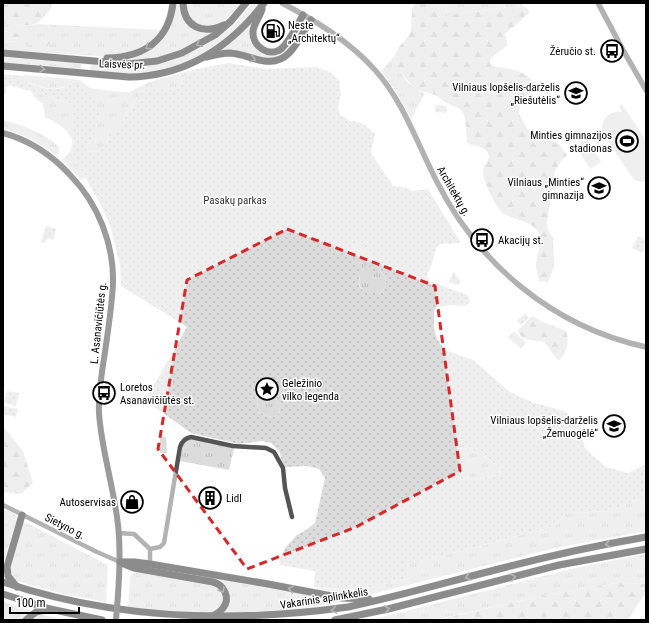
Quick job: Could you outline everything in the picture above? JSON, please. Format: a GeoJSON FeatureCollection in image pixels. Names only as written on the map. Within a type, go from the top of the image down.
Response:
{"type":"FeatureCollection","features":[{"type":"Feature","properties":{"kind":"main road"},"geometry":{"type":"LineString","coordinates":[[80,60],[121,58],[131,56],[147,48],[163,34],[172,13],[173,3]]}},
{"type":"Feature","properties":{"kind":"main road"},"geometry":{"type":"LineString","coordinates":[[183,3],[185,16],[188,21],[198,28],[211,29],[231,22]]}},
{"type":"Feature","properties":{"kind":"main road","name":"Laisvės pr."},"geometry":{"type":"LineString","coordinates":[[3,53],[128,64],[168,58],[199,44],[215,34],[231,22],[246,3]]}},
{"type":"Feature","properties":{"kind":"main road"},"geometry":{"type":"LineString","coordinates":[[264,3],[252,32],[258,46],[265,51],[275,51],[282,48],[303,15]]}},
{"type":"Feature","properties":{"kind":"main road","name":"Laisvės pr."},"geometry":{"type":"LineString","coordinates":[[3,66],[138,77],[173,71],[202,58],[226,42],[242,29],[264,3]]}},
{"type":"Feature","properties":{"kind":"main road"},"geometry":{"type":"LineString","coordinates":[[202,58],[230,53],[265,62],[278,60],[293,49],[311,20]]}},
{"type":"Feature","properties":{"kind":"main road","name":"L. Asanavičiūtės g."},"geometry":{"type":"LineString","coordinates":[[3,133],[18,138],[36,147],[66,170],[83,190],[97,212],[107,241],[112,266],[113,283],[99,408],[102,439],[116,505],[120,562],[116,620]]}},
{"type":"Feature","properties":{"kind":"main road"},"geometry":{"type":"LineString","coordinates":[[18,588],[8,576],[5,569],[22,515]]}},
{"type":"Feature","properties":{"kind":"main road","name":"Vakarinis aplinkkelis"},"geometry":{"type":"LineString","coordinates":[[3,582],[46,596],[94,607],[160,616],[207,619],[243,619],[296,615],[347,607],[385,599],[556,555],[646,537]]}},
{"type":"Feature","properties":{"kind":"main road","name":"Vakarinis aplinkkelis"},"geometry":{"type":"LineString","coordinates":[[335,620],[388,609],[559,565],[646,549]]}},
{"type":"Feature","properties":{"kind":"main road"},"geometry":{"type":"LineString","coordinates":[[120,562],[150,564],[342,598],[385,599]]}},
{"type":"Feature","properties":{"kind":"main road"},"geometry":{"type":"LineString","coordinates":[[120,562],[134,568],[219,584],[225,592],[226,604],[222,610],[207,619]]}},
{"type":"Feature","properties":{"kind":"main road"},"geometry":{"type":"LineString","coordinates":[[3,594],[50,609],[102,620]]}},
{"type":"Feature","properties":{"kind":"main road"},"geometry":{"type":"LineString","coordinates":[[26,620],[36,612],[50,609]]}},
{"type":"Feature","properties":{"kind":"street","name":"Architektų g."},"geometry":{"type":"LineString","coordinates":[[283,3],[336,35],[349,45],[364,58],[382,80],[395,97],[436,181],[456,215],[472,238],[497,266],[533,297],[562,315],[588,328],[611,337],[646,347]]}},
{"type":"Feature","properties":{"kind":"street"},"geometry":{"type":"LineString","coordinates":[[598,3],[646,90]]}},
{"type":"Feature","properties":{"kind":"street"},"geometry":{"type":"LineString","coordinates":[[150,549],[160,547],[164,543],[180,447],[184,439],[191,437],[233,446],[266,448],[274,452],[283,468],[285,488],[292,517]]}},
{"type":"Feature","properties":{"kind":"street","name":"Sietyno g."},"geometry":{"type":"LineString","coordinates":[[3,505],[120,562]]}},
{"type":"Feature","properties":{"kind":"street"},"geometry":{"type":"LineString","coordinates":[[118,532],[134,534],[150,549],[150,564]]}},
{"type":"Feature","properties":{"kind":"highlighted area"},"geometry":{"type":"Polygon","coordinates":[[[287,229],[435,286],[460,471],[356,527],[247,569],[158,449],[187,280],[287,229]]]}},
{"type":"Feature","properties":{"kind":"green space"},"geometry":{"type":"Polygon","coordinates":[[[3,3],[40,3],[43,15],[41,20],[32,25],[3,23],[3,3]]]}},
{"type":"Feature","properties":{"kind":"green space"},"geometry":{"type":"Polygon","coordinates":[[[40,3],[52,3],[50,10],[42,19],[43,13],[40,3]]]}},
{"type":"Feature","properties":{"kind":"green space"},"geometry":{"type":"Polygon","coordinates":[[[176,3],[179,3],[182,16],[189,25],[199,31],[211,33],[171,53],[138,60],[127,60],[147,51],[161,40],[170,24],[176,3]]]}},
{"type":"Feature","properties":{"kind":"green space"},"geometry":{"type":"Polygon","coordinates":[[[185,3],[241,3],[232,14],[221,23],[212,26],[203,26],[191,19],[188,15],[185,3]]]}},
{"type":"Feature","properties":{"kind":"green space"},"geometry":{"type":"Polygon","coordinates":[[[252,3],[260,3],[229,36],[215,47],[183,64],[166,69],[130,74],[98,72],[91,70],[90,67],[94,64],[143,67],[153,66],[174,60],[195,51],[214,40],[238,20],[252,3]]]}},
{"type":"Feature","properties":{"kind":"green space"},"geometry":{"type":"Polygon","coordinates":[[[415,3],[444,3],[439,10],[439,16],[443,18],[458,13],[522,5],[529,10],[529,13],[505,34],[508,45],[490,59],[490,63],[492,66],[518,71],[529,78],[535,89],[520,103],[519,114],[528,130],[540,137],[559,144],[567,155],[555,171],[547,223],[548,230],[554,239],[554,266],[548,282],[539,281],[537,272],[536,262],[540,240],[538,232],[526,222],[507,216],[497,206],[490,194],[483,176],[484,168],[489,158],[488,153],[483,148],[469,144],[467,141],[465,118],[463,113],[460,109],[443,101],[438,96],[415,89],[397,68],[394,57],[398,48],[411,31],[412,9],[415,3]]]}},
{"type":"Feature","properties":{"kind":"green space"},"geometry":{"type":"Polygon","coordinates":[[[444,3],[525,3],[522,5],[482,11],[458,13],[443,18],[439,16],[439,10],[444,3]]]}},
{"type":"Feature","properties":{"kind":"green space"},"geometry":{"type":"Polygon","coordinates":[[[3,23],[29,26],[37,24],[162,30],[150,43],[142,48],[126,54],[99,56],[3,50],[3,41],[18,42],[26,35],[3,31],[3,23]]]}},
{"type":"Feature","properties":{"kind":"green space"},"geometry":{"type":"Polygon","coordinates":[[[250,25],[250,37],[253,44],[260,50],[270,54],[300,26],[303,28],[285,53],[270,59],[222,50],[250,25]]]}},
{"type":"Feature","properties":{"kind":"green space"},"geometry":{"type":"Polygon","coordinates":[[[3,31],[26,35],[18,42],[3,41],[3,31]]]}},
{"type":"Feature","properties":{"kind":"green space"},"geometry":{"type":"Polygon","coordinates":[[[32,37],[41,37],[50,41],[50,43],[47,46],[26,44],[32,37]]]}},
{"type":"Feature","properties":{"kind":"green space"},"geometry":{"type":"Polygon","coordinates":[[[3,56],[79,63],[82,65],[81,69],[79,69],[3,62],[3,56]]]}},
{"type":"Feature","properties":{"kind":"green space"},"geometry":{"type":"Polygon","coordinates":[[[394,57],[399,70],[405,79],[417,90],[425,93],[411,119],[397,93],[381,71],[394,57]]]}},
{"type":"Feature","properties":{"kind":"green space","name":"Pasakų parkas"},"geometry":{"type":"Polygon","coordinates":[[[229,63],[266,69],[316,67],[330,72],[339,80],[341,94],[338,107],[340,115],[350,121],[359,122],[375,134],[371,153],[393,186],[405,187],[412,191],[428,189],[461,243],[440,244],[436,248],[432,264],[427,275],[429,281],[468,295],[470,300],[469,304],[464,306],[452,305],[436,307],[434,311],[434,329],[437,339],[445,350],[473,360],[510,392],[532,402],[564,411],[579,423],[585,449],[606,467],[628,473],[646,464],[646,497],[611,511],[569,513],[563,515],[555,526],[419,562],[406,562],[406,579],[357,590],[314,587],[315,571],[280,565],[279,560],[286,547],[297,535],[315,523],[325,478],[319,469],[308,466],[284,467],[279,451],[271,443],[262,441],[239,444],[191,433],[145,400],[145,396],[150,392],[187,327],[121,286],[120,265],[111,228],[103,209],[74,157],[73,114],[70,105],[61,100],[9,85],[5,87],[7,92],[3,95],[3,77],[19,79],[50,89],[79,84],[85,85],[95,98],[98,105],[99,119],[97,127],[91,140],[86,146],[87,150],[96,151],[101,150],[143,91],[151,87],[166,90],[176,89],[181,85],[185,76],[196,69],[229,63]],[[361,242],[351,251],[360,271],[360,288],[373,293],[380,293],[385,287],[386,279],[361,242]],[[272,385],[267,386],[260,391],[258,395],[257,403],[259,412],[269,417],[274,417],[279,414],[280,410],[272,385]],[[459,442],[451,447],[451,450],[466,461],[464,467],[466,477],[471,480],[500,474],[501,469],[498,466],[459,442]]]}},
{"type":"Feature","properties":{"kind":"green space"},"geometry":{"type":"Polygon","coordinates":[[[196,69],[185,76],[181,85],[176,89],[166,90],[151,87],[143,91],[101,150],[94,152],[87,150],[86,146],[90,142],[81,84],[54,89],[3,77],[3,74],[80,80],[88,87],[95,89],[130,92],[149,82],[196,69]]]}},
{"type":"Feature","properties":{"kind":"green space"},"geometry":{"type":"Polygon","coordinates":[[[31,91],[61,100],[70,105],[73,114],[74,157],[86,177],[81,180],[62,160],[71,150],[72,144],[69,134],[65,129],[45,117],[43,104],[35,98],[31,91]]]}},
{"type":"Feature","properties":{"kind":"green space","name":"Minties gimnazijos stadionas"},"geometry":{"type":"Polygon","coordinates":[[[622,104],[646,141],[646,182],[636,181],[631,176],[602,132],[604,119],[613,112],[622,112],[619,106],[622,104]]]}},
{"type":"Feature","properties":{"kind":"green space"},"geometry":{"type":"Polygon","coordinates":[[[435,105],[447,106],[446,113],[435,112],[435,105]]]}},
{"type":"Feature","properties":{"kind":"green space"},"geometry":{"type":"Polygon","coordinates":[[[3,120],[25,127],[47,138],[59,147],[59,154],[56,155],[30,138],[3,128],[3,120]]]}},
{"type":"Feature","properties":{"kind":"green space"},"geometry":{"type":"Polygon","coordinates":[[[588,139],[601,162],[590,169],[576,146],[588,139]]]}},
{"type":"Feature","properties":{"kind":"green space"},"geometry":{"type":"Polygon","coordinates":[[[46,226],[56,229],[53,240],[47,238],[45,243],[41,242],[46,226]]]}},
{"type":"Feature","properties":{"kind":"green space"},"geometry":{"type":"Polygon","coordinates":[[[639,236],[646,240],[642,253],[632,248],[639,236]]]}},
{"type":"Feature","properties":{"kind":"green space"},"geometry":{"type":"Polygon","coordinates":[[[361,242],[386,279],[385,287],[380,293],[364,291],[360,286],[360,277],[351,251],[361,242]]]}},
{"type":"Feature","properties":{"kind":"green space"},"geometry":{"type":"Polygon","coordinates":[[[370,262],[378,270],[373,275],[364,267],[370,262]]]}},
{"type":"Feature","properties":{"kind":"green space"},"geometry":{"type":"Polygon","coordinates":[[[453,272],[461,281],[458,285],[449,282],[453,272]]]}},
{"type":"Feature","properties":{"kind":"green space"},"geometry":{"type":"Polygon","coordinates":[[[525,313],[529,318],[521,325],[517,321],[525,313]]]}},
{"type":"Feature","properties":{"kind":"green space"},"geometry":{"type":"Polygon","coordinates":[[[532,316],[566,331],[568,338],[567,346],[560,360],[558,360],[544,342],[525,339],[520,334],[518,330],[532,316]]]}},
{"type":"Feature","properties":{"kind":"green space"},"geometry":{"type":"Polygon","coordinates":[[[514,331],[526,343],[521,349],[508,337],[514,331]]]}},
{"type":"Feature","properties":{"kind":"green space"},"geometry":{"type":"Polygon","coordinates":[[[272,385],[280,410],[279,414],[274,417],[267,416],[259,412],[257,403],[260,391],[267,386],[272,385]]]}},
{"type":"Feature","properties":{"kind":"green space"},"geometry":{"type":"Polygon","coordinates":[[[7,391],[19,393],[16,406],[4,403],[7,391]]]}},
{"type":"Feature","properties":{"kind":"green space"},"geometry":{"type":"Polygon","coordinates":[[[3,406],[18,409],[16,417],[3,414],[3,406]]]}},
{"type":"Feature","properties":{"kind":"green space"},"geometry":{"type":"Polygon","coordinates":[[[3,426],[23,451],[33,483],[21,494],[3,492],[3,426]]]}},
{"type":"Feature","properties":{"kind":"green space"},"geometry":{"type":"Polygon","coordinates":[[[160,437],[166,437],[167,453],[160,453],[160,437]]]}},
{"type":"Feature","properties":{"kind":"green space"},"geometry":{"type":"Polygon","coordinates":[[[190,439],[234,448],[229,470],[180,461],[183,442],[190,439]]]}},
{"type":"Feature","properties":{"kind":"green space"},"geometry":{"type":"Polygon","coordinates":[[[459,442],[498,466],[501,469],[500,474],[474,480],[466,477],[461,456],[451,450],[451,447],[459,442]]]}},
{"type":"Feature","properties":{"kind":"green space"},"geometry":{"type":"Polygon","coordinates":[[[646,497],[646,531],[560,547],[360,597],[317,591],[317,588],[357,590],[406,579],[405,562],[419,562],[555,526],[563,515],[569,513],[611,511],[646,497]]]}},
{"type":"Feature","properties":{"kind":"green space"},"geometry":{"type":"Polygon","coordinates":[[[3,508],[15,514],[17,520],[3,563],[3,508]]]}},
{"type":"Feature","properties":{"kind":"green space"},"geometry":{"type":"Polygon","coordinates":[[[25,522],[108,565],[106,602],[59,593],[14,580],[10,573],[10,568],[22,525],[25,522]]]}},
{"type":"Feature","properties":{"kind":"green space"},"geometry":{"type":"Polygon","coordinates":[[[646,554],[646,584],[616,583],[538,597],[433,620],[370,620],[571,569],[646,554]]]}},
{"type":"Feature","properties":{"kind":"green space"},"geometry":{"type":"Polygon","coordinates":[[[136,572],[213,585],[220,592],[223,604],[217,610],[206,613],[128,608],[130,577],[131,574],[136,572]]]}},
{"type":"Feature","properties":{"kind":"green space"},"geometry":{"type":"Polygon","coordinates":[[[219,579],[342,602],[289,610],[222,614],[228,605],[219,579]]]}},
{"type":"Feature","properties":{"kind":"green space"},"geometry":{"type":"Polygon","coordinates":[[[616,583],[646,584],[646,593],[627,620],[436,620],[538,597],[616,583]]]}},
{"type":"Feature","properties":{"kind":"green space"},"geometry":{"type":"Polygon","coordinates":[[[3,601],[32,611],[23,620],[3,620],[3,601]]]}},
{"type":"Feature","properties":{"kind":"green space"},"geometry":{"type":"Polygon","coordinates":[[[39,614],[65,620],[30,620],[39,614]]]}},
{"type":"Feature","properties":{"kind":"place","name":"Neste „Architektų“"},"geometry":{"type":"Point","coordinates":[273,31]}},
{"type":"Feature","properties":{"kind":"place","name":"Žėručio st."},"geometry":{"type":"Point","coordinates":[612,51]}},
{"type":"Feature","properties":{"kind":"place","name":"Vilniaus lopšelis-darželis „Riešutėlis“"},"geometry":{"type":"Point","coordinates":[576,93]}},
{"type":"Feature","properties":{"kind":"place","name":"Minties gimnazijos stadionas"},"geometry":{"type":"Point","coordinates":[627,141]}},
{"type":"Feature","properties":{"kind":"place","name":"Vilniaus „Minties“ gimnazija"},"geometry":{"type":"Point","coordinates":[599,188]}},
{"type":"Feature","properties":{"kind":"place","name":"Akacijų st."},"geometry":{"type":"Point","coordinates":[482,240]}},
{"type":"Feature","properties":{"kind":"place","name":"Geležinio vilko legenda"},"geometry":{"type":"Point","coordinates":[267,389]}},
{"type":"Feature","properties":{"kind":"place","name":"Loretos Asanavičiūtės st."},"geometry":{"type":"Point","coordinates":[104,393]}},
{"type":"Feature","properties":{"kind":"place","name":"Vilniaus lopšelis-darželis „Žemuogėlė“"},"geometry":{"type":"Point","coordinates":[614,426]}},
{"type":"Feature","properties":{"kind":"place","name":"Lidl"},"geometry":{"type":"Point","coordinates":[210,498]}},
{"type":"Feature","properties":{"kind":"place","name":"Autoservisas"},"geometry":{"type":"Point","coordinates":[132,502]}}]}
